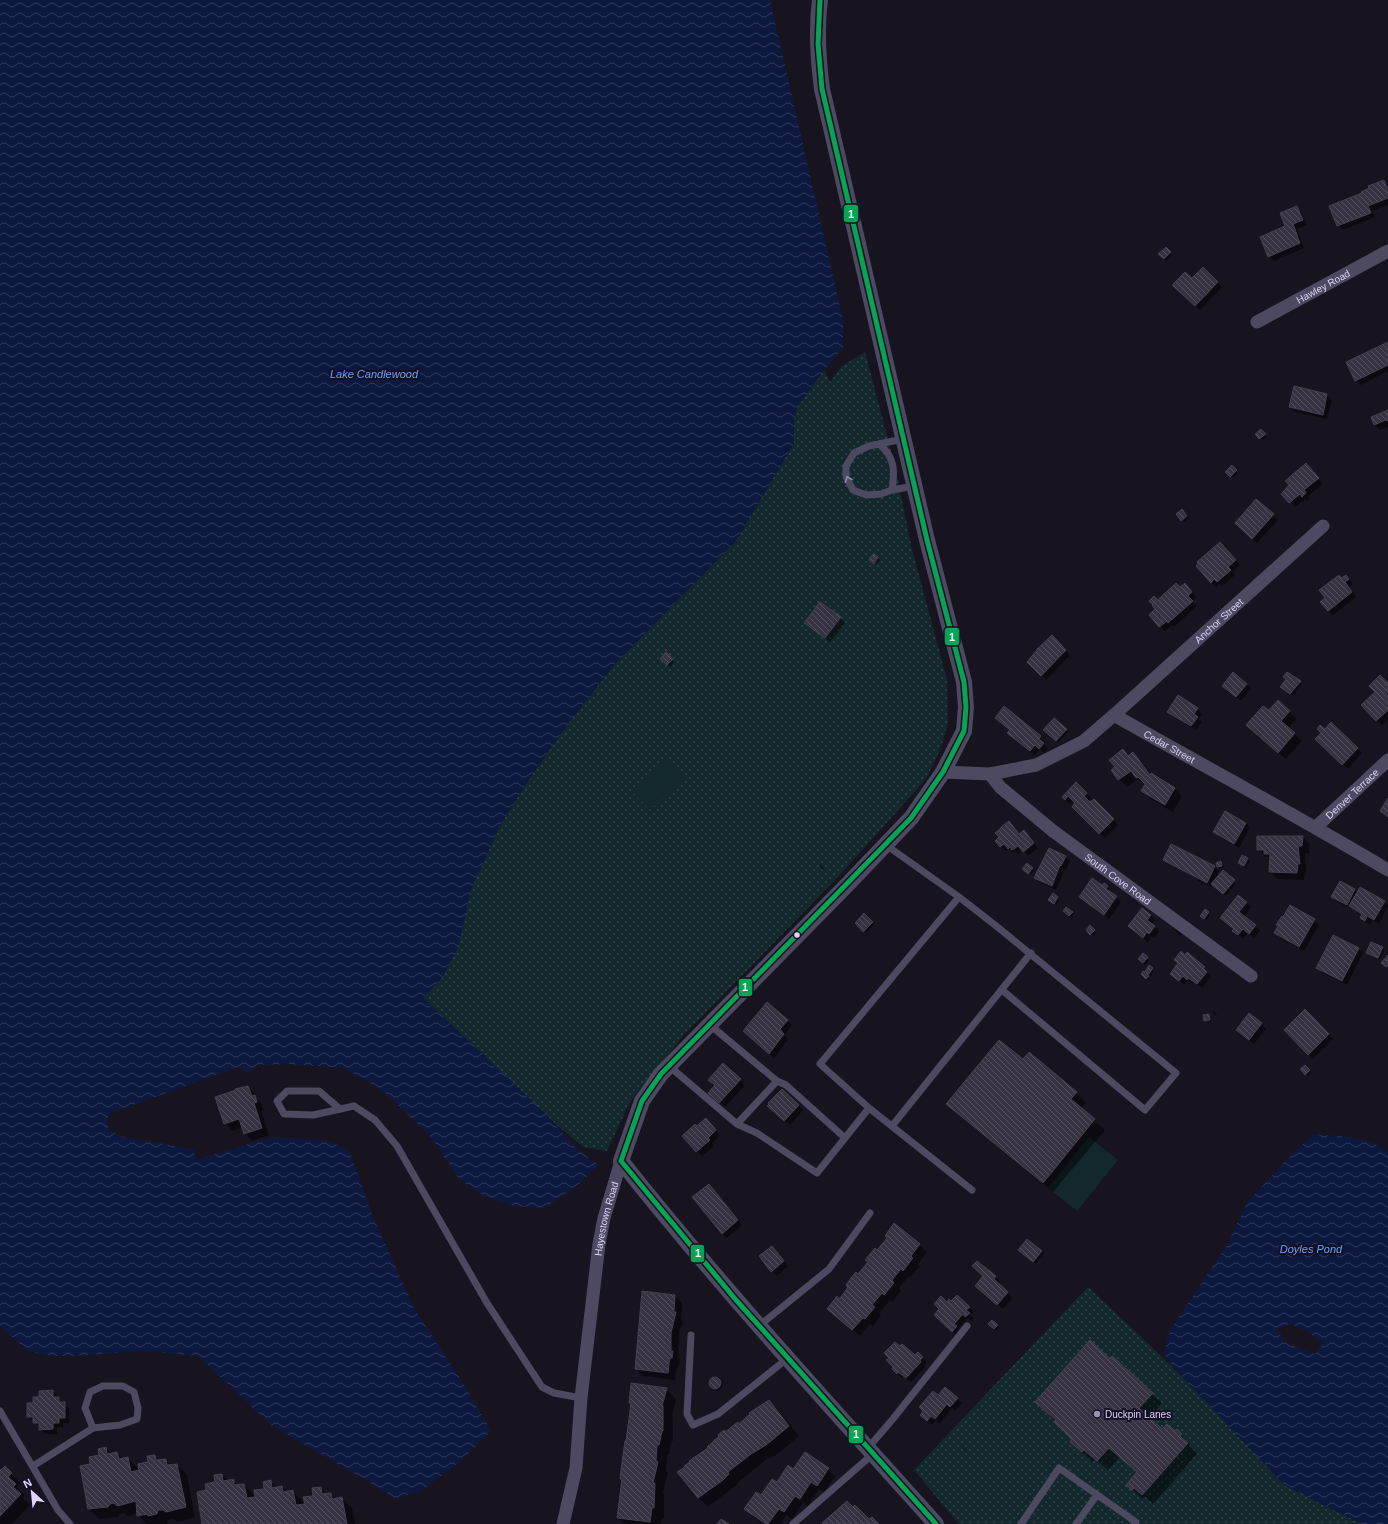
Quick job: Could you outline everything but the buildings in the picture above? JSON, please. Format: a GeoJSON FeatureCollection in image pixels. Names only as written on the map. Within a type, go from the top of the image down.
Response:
{"type":"FeatureCollection","features":[{"type":"Feature","properties":{"kind":"street","name":"Hayestown Road"},"geometry":{"type":"LineString","coordinates":[[563,1524],[576,1468],[581,1398],[599,1244],[604,1218],[621,1161],[642,1101],[661,1074],[911,818],[930,793],[943,772],[964,731],[966,707],[964,682],[914,486],[822,89],[818,52],[817,20],[820,0]]}},
{"type":"Feature","properties":{"kind":"street","name":"Hawley Road"},"geometry":{"type":"LineString","coordinates":[[1257,322],[1388,251]]}},
{"type":"Feature","properties":{"kind":"street","name":"Anchor Street"},"geometry":{"type":"LineString","coordinates":[[1114,715],[1323,526]]}},
{"type":"Feature","properties":{"kind":"street"},"geometry":{"type":"LineString","coordinates":[[943,772],[990,774],[1036,765],[1084,741],[1114,715]]}},
{"type":"Feature","properties":{"kind":"street","name":"Cedar Street"},"geometry":{"type":"LineString","coordinates":[[1114,715],[1221,777],[1316,827],[1388,870]]}},
{"type":"Feature","properties":{"kind":"street","name":"Denver Terrace"},"geometry":{"type":"LineString","coordinates":[[1316,827],[1388,760]]}},
{"type":"Feature","properties":{"kind":"street","name":"South Cove Road"},"geometry":{"type":"LineString","coordinates":[[990,774],[1000,787],[1053,831],[1252,976]]}},
{"type":"Feature","properties":{"kind":"street"},"geometry":{"type":"LineString","coordinates":[[621,1161],[759,1326],[936,1524]]}},
{"type":"Feature","properties":{"kind":"lane"},"geometry":{"type":"LineString","coordinates":[[903,439],[869,446],[854,453],[846,466],[846,477],[853,490],[866,495],[881,494],[892,490],[914,486]]}},
{"type":"Feature","properties":{"kind":"lane"},"geometry":{"type":"LineString","coordinates":[[879,444],[887,451],[894,467],[892,490]]}},
{"type":"Feature","properties":{"kind":"lane"},"geometry":{"type":"LineString","coordinates":[[886,845],[958,896],[1031,953],[1176,1072],[1145,1110],[1002,990]]}},
{"type":"Feature","properties":{"kind":"lane"},"geometry":{"type":"LineString","coordinates":[[958,896],[820,1064],[869,1108],[972,1190]]}},
{"type":"Feature","properties":{"kind":"lane"},"geometry":{"type":"LineString","coordinates":[[892,1126],[1031,953]]}},
{"type":"Feature","properties":{"kind":"lane"},"geometry":{"type":"LineString","coordinates":[[710,1024],[777,1081],[786,1085],[845,1138]]}},
{"type":"Feature","properties":{"kind":"lane"},"geometry":{"type":"LineString","coordinates":[[669,1066],[736,1124],[757,1133],[817,1173],[869,1108]]}},
{"type":"Feature","properties":{"kind":"lane"},"geometry":{"type":"LineString","coordinates":[[736,1124],[777,1081]]}},
{"type":"Feature","properties":{"kind":"lane"},"geometry":{"type":"LineString","coordinates":[[340,1109],[319,1091],[287,1091],[277,1101],[284,1114],[313,1114],[340,1109],[354,1106],[375,1120],[397,1146],[487,1303],[542,1387],[554,1393],[581,1398]]}},
{"type":"Feature","properties":{"kind":"lane"},"geometry":{"type":"LineString","coordinates":[[759,1326],[828,1269],[870,1213]]}},
{"type":"Feature","properties":{"kind":"lane"},"geometry":{"type":"LineString","coordinates":[[793,1524],[871,1451],[892,1420],[967,1326]]}},
{"type":"Feature","properties":{"kind":"lane"},"geometry":{"type":"LineString","coordinates":[[692,1335],[687,1414],[694,1425],[718,1414],[788,1358]]}},
{"type":"Feature","properties":{"kind":"lane"},"geometry":{"type":"LineString","coordinates":[[33,1466],[93,1428],[120,1425],[137,1419],[138,1408],[134,1392],[123,1386],[103,1386],[90,1392],[85,1408],[93,1428]]}},
{"type":"Feature","properties":{"kind":"lane"},"geometry":{"type":"LineString","coordinates":[[0,1411],[58,1510],[70,1524]]}},
{"type":"Feature","properties":{"kind":"lane"},"geometry":{"type":"LineString","coordinates":[[1021,1524],[1059,1468],[1136,1522],[1135,1524]]}},
{"type":"Feature","properties":{"kind":"lane"},"geometry":{"type":"LineString","coordinates":[[1076,1524],[1097,1494]]}},
{"type":"Feature","properties":{"kind":"green space"},"geometry":{"type":"Polygon","coordinates":[[[865,352],[894,462],[912,549],[947,680],[948,723],[940,750],[926,779],[837,878],[684,1035],[630,1102],[607,1151],[583,1147],[558,1126],[423,998],[441,979],[455,954],[462,931],[470,889],[502,822],[536,769],[571,720],[615,664],[736,541],[794,443],[794,419],[797,407],[824,370],[830,382],[842,366],[865,352]]]}},
{"type":"Feature","properties":{"kind":"green space"},"geometry":{"type":"Polygon","coordinates":[[[667,758],[685,777],[650,810],[631,791],[667,758]]]}},
{"type":"Feature","properties":{"kind":"green space"},"geometry":{"type":"Polygon","coordinates":[[[1089,1137],[1118,1160],[1077,1211],[1048,1188],[1089,1137]]]}},
{"type":"Feature","properties":{"kind":"green space"},"geometry":{"type":"Polygon","coordinates":[[[1088,1287],[1174,1368],[1284,1485],[1362,1524],[959,1524],[914,1470],[1088,1287]]]}},
{"type":"Feature","properties":{"kind":"water","name":"Lake Candlewood"},"geometry":{"type":"Polygon","coordinates":[[[0,0],[770,0],[843,320],[843,348],[824,370],[797,407],[794,419],[794,443],[736,541],[615,664],[536,768],[502,822],[471,889],[462,931],[455,954],[441,979],[423,998],[546,1114],[574,1146],[598,1165],[578,1185],[545,1208],[515,1206],[485,1197],[459,1179],[429,1135],[382,1090],[344,1068],[290,1064],[257,1065],[251,1071],[245,1072],[241,1066],[109,1114],[107,1119],[109,1129],[123,1137],[193,1149],[196,1160],[272,1137],[322,1140],[338,1145],[350,1152],[371,1212],[414,1308],[465,1386],[491,1431],[461,1461],[421,1491],[394,1499],[383,1490],[272,1426],[198,1356],[145,1351],[52,1356],[27,1351],[0,1326],[0,0]]]}},
{"type":"Feature","properties":{"kind":"water","name":"Doyles Pond"},"geometry":{"type":"Polygon","coordinates":[[[1314,1134],[1363,1140],[1381,1147],[1388,1153],[1388,1524],[1362,1524],[1284,1485],[1174,1368],[1164,1354],[1170,1330],[1227,1245],[1247,1203],[1287,1159],[1314,1134]],[[1290,1324],[1277,1328],[1284,1342],[1315,1354],[1323,1343],[1308,1332],[1290,1324]]]}},
{"type":"Feature","properties":{"kind":"transit line","name":"1"},"geometry":{"type":"LineString","coordinates":[[621,1161],[642,1101],[661,1074],[911,818],[943,772],[964,731],[966,707],[964,682],[927,540],[822,89],[818,44],[820,0]]}},
{"type":"Feature","properties":{"kind":"transit line","name":"1"},"geometry":{"type":"LineString","coordinates":[[621,1161],[736,1300],[936,1524]]}},
{"type":"Feature","properties":{"kind":"place","name":"Duckpin Lanes"},"geometry":{"type":"Point","coordinates":[1097,1414]}}]}
